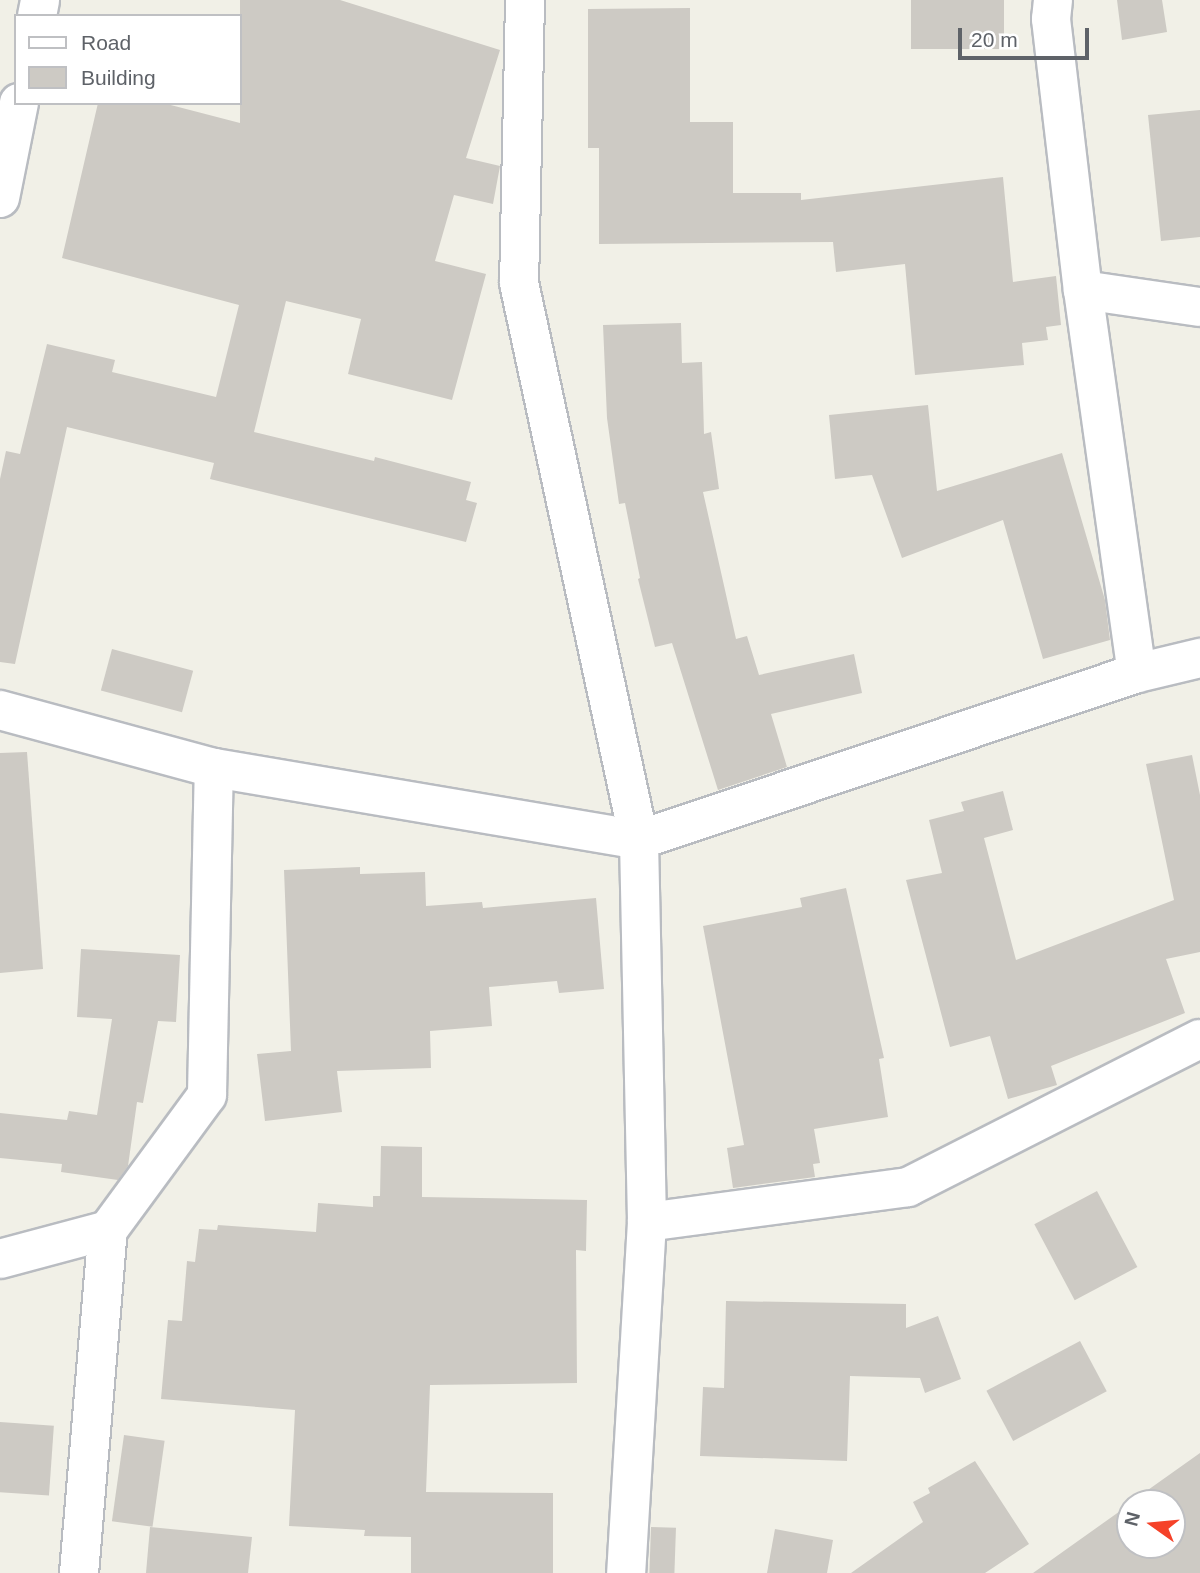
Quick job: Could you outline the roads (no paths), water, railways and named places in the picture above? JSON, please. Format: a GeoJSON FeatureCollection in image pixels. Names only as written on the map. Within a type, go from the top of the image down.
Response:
{"type":"FeatureCollection","features":[{"type":"Feature","properties":{"kind":"street"},"geometry":{"type":"LineString","coordinates":[[525,0],[519,283],[639,840],[647,1222],[626,1573]]}},
{"type":"Feature","properties":{"kind":"street"},"geometry":{"type":"LineString","coordinates":[[1053,0],[1051,19],[1083,290],[1137,673]]}},
{"type":"Feature","properties":{"kind":"street"},"geometry":{"type":"LineString","coordinates":[[0,198],[19,105]]}},
{"type":"Feature","properties":{"kind":"street"},"geometry":{"type":"LineString","coordinates":[[1083,290],[1200,307]]}},
{"type":"Feature","properties":{"kind":"street"},"geometry":{"type":"LineString","coordinates":[[0,710],[215,768],[639,840],[1137,673],[1200,658]]}},
{"type":"Feature","properties":{"kind":"street"},"geometry":{"type":"LineString","coordinates":[[79,1573],[108,1230],[206,1095],[215,768]]}},
{"type":"Feature","properties":{"kind":"street"},"geometry":{"type":"LineString","coordinates":[[647,1222],[908,1187],[1200,1039]]}},
{"type":"Feature","properties":{"kind":"street"},"geometry":{"type":"LineString","coordinates":[[0,1259],[108,1230]]}}]}
